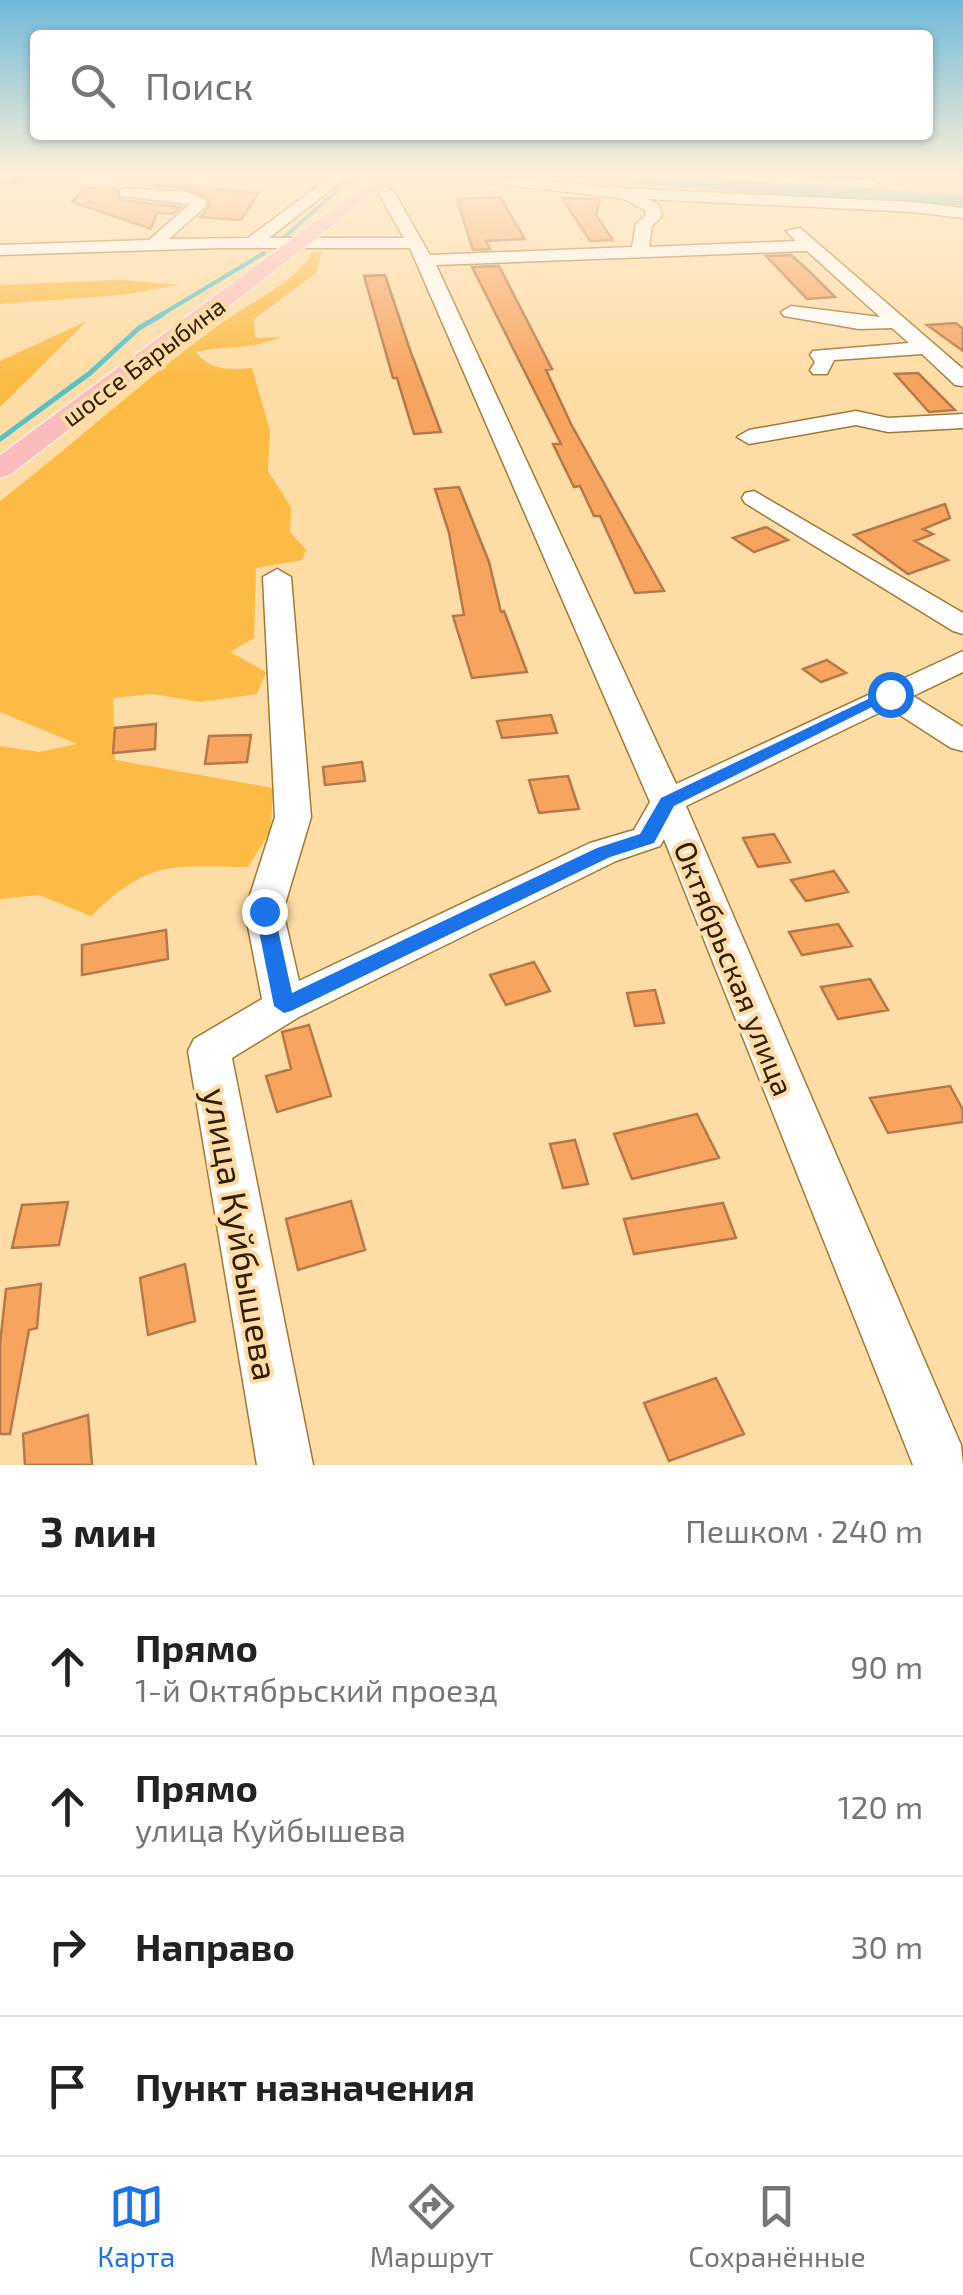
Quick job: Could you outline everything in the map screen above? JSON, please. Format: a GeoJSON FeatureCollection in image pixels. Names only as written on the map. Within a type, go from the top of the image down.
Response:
{"type":"FeatureCollection","features":[{"type":"Feature","properties":{"kind":"main road","name":"шоссе Барыбина"},"geometry":{"type":"LineString","coordinates":[[0,468],[300,243]]}},
{"type":"Feature","properties":{"kind":"street"},"geometry":{"type":"LineString","coordinates":[[152,246],[156,242]]}},
{"type":"Feature","properties":{"kind":"street","name":"Октябрьская улица"},"geometry":{"type":"LineString","coordinates":[[414,242],[667,802],[941,1465]]}},
{"type":"Feature","properties":{"kind":"street"},"geometry":{"type":"LineString","coordinates":[[640,252],[641,242]]}},
{"type":"Feature","properties":{"kind":"street"},"geometry":{"type":"LineString","coordinates":[[807,242],[963,380]]}},
{"type":"Feature","properties":{"kind":"street"},"geometry":{"type":"LineString","coordinates":[[0,250],[252,243],[419,252],[640,252],[811,246]]}},
{"type":"Feature","properties":{"kind":"street"},"geometry":{"type":"LineString","coordinates":[[791,312],[859,323],[900,322]]}},
{"type":"Feature","properties":{"kind":"street"},"geometry":{"type":"LineString","coordinates":[[820,370],[825,362],[820,354],[928,348]]}},
{"type":"Feature","properties":{"kind":"street"},"geometry":{"type":"LineString","coordinates":[[749,437],[856,418],[888,425],[963,421]]}},
{"type":"Feature","properties":{"kind":"street"},"geometry":{"type":"LineString","coordinates":[[754,498],[963,625]]}},
{"type":"Feature","properties":{"kind":"street"},"geometry":{"type":"LineString","coordinates":[[277,577],[293,817],[264,911],[284,1006]]}},
{"type":"Feature","properties":{"kind":"street"},"geometry":{"type":"LineString","coordinates":[[667,802],[963,660]]}},
{"type":"Feature","properties":{"kind":"street"},"geometry":{"type":"LineString","coordinates":[[890,694],[963,740]]}},
{"type":"Feature","properties":{"kind":"street","name":"улица Куйбышева"},"geometry":{"type":"LineString","coordinates":[[285,1465],[209,1051],[284,1006],[604,852],[647,838],[667,802]]}},
{"type":"Feature","properties":{"kind":"shaded area"},"geometry":{"type":"Polygon","coordinates":[[[322,251],[316,273],[254,319],[255,338],[281,337],[260,344],[196,352],[214,366],[252,368],[270,431],[268,471],[291,507],[290,532],[306,550],[302,560],[256,568],[254,638],[230,652],[266,672],[257,694],[200,702],[153,694],[113,698],[115,760],[273,788],[271,830],[248,867],[180,867],[146,875],[91,916],[39,895],[0,899],[0,746],[39,752],[77,744],[0,712],[0,501],[188,348],[292,276],[313,253],[322,251]]]}},
{"type":"Feature","properties":{"kind":"shaded area"},"geometry":{"type":"Polygon","coordinates":[[[122,280],[179,285],[123,295],[0,304],[0,285],[122,280]]]}},
{"type":"Feature","properties":{"kind":"shaded area"},"geometry":{"type":"Polygon","coordinates":[[[87,321],[0,407],[0,361],[87,321]]]}},
{"type":"Feature","properties":{"kind":"building"},"geometry":{"type":"Polygon","coordinates":[[[471,242],[487,242],[490,249],[473,250],[471,242]]]}},
{"type":"Feature","properties":{"kind":"building"},"geometry":{"type":"Polygon","coordinates":[[[791,255],[835,297],[807,299],[766,256],[791,255]]]}},
{"type":"Feature","properties":{"kind":"building"},"geometry":{"type":"Polygon","coordinates":[[[499,266],[552,369],[546,370],[571,424],[664,591],[635,593],[600,516],[594,516],[580,486],[574,487],[553,444],[561,444],[472,267],[499,266]]]}},
{"type":"Feature","properties":{"kind":"building"},"geometry":{"type":"Polygon","coordinates":[[[385,275],[441,432],[414,434],[397,378],[393,378],[364,276],[385,275]]]}},
{"type":"Feature","properties":{"kind":"building"},"geometry":{"type":"Polygon","coordinates":[[[956,323],[963,329],[963,351],[927,325],[956,323]]]}},
{"type":"Feature","properties":{"kind":"building"},"geometry":{"type":"Polygon","coordinates":[[[918,373],[955,410],[929,412],[895,374],[918,373]]]}},
{"type":"Feature","properties":{"kind":"building"},"geometry":{"type":"Polygon","coordinates":[[[459,487],[489,562],[501,612],[504,611],[527,672],[472,678],[453,616],[464,615],[449,533],[435,489],[459,487]]]}},
{"type":"Feature","properties":{"kind":"building"},"geometry":{"type":"Polygon","coordinates":[[[945,504],[950,518],[923,529],[933,534],[915,541],[948,560],[908,574],[854,535],[945,504]]]}},
{"type":"Feature","properties":{"kind":"building"},"geometry":{"type":"Polygon","coordinates":[[[766,527],[788,540],[754,552],[733,538],[766,527]]]}},
{"type":"Feature","properties":{"kind":"building"},"geometry":{"type":"Polygon","coordinates":[[[827,660],[846,673],[821,682],[803,669],[827,660]]]}},
{"type":"Feature","properties":{"kind":"building"},"geometry":{"type":"Polygon","coordinates":[[[551,715],[557,733],[502,738],[497,721],[551,715]]]}},
{"type":"Feature","properties":{"kind":"building"},"geometry":{"type":"Polygon","coordinates":[[[156,724],[155,749],[113,753],[115,728],[156,724]]]}},
{"type":"Feature","properties":{"kind":"building"},"geometry":{"type":"Polygon","coordinates":[[[251,735],[247,762],[205,764],[209,736],[251,735]]]}},
{"type":"Feature","properties":{"kind":"building"},"geometry":{"type":"Polygon","coordinates":[[[362,762],[365,781],[325,785],[323,767],[362,762]]]}},
{"type":"Feature","properties":{"kind":"building"},"geometry":{"type":"Polygon","coordinates":[[[568,776],[579,809],[539,813],[529,780],[568,776]]]}},
{"type":"Feature","properties":{"kind":"building"},"geometry":{"type":"Polygon","coordinates":[[[774,834],[790,862],[758,867],[743,838],[774,834]]]}},
{"type":"Feature","properties":{"kind":"building"},"geometry":{"type":"Polygon","coordinates":[[[834,871],[848,892],[806,901],[791,880],[834,871]]]}},
{"type":"Feature","properties":{"kind":"building"},"geometry":{"type":"Polygon","coordinates":[[[838,924],[852,946],[802,955],[789,932],[838,924]]]}},
{"type":"Feature","properties":{"kind":"building"},"geometry":{"type":"Polygon","coordinates":[[[166,930],[168,959],[82,975],[82,945],[166,930]]]}},
{"type":"Feature","properties":{"kind":"building"},"geometry":{"type":"Polygon","coordinates":[[[534,962],[550,991],[506,1005],[490,975],[534,962]]]}},
{"type":"Feature","properties":{"kind":"building"},"geometry":{"type":"Polygon","coordinates":[[[870,979],[888,1010],[838,1019],[821,987],[870,979]]]}},
{"type":"Feature","properties":{"kind":"building"},"geometry":{"type":"Polygon","coordinates":[[[655,990],[664,1023],[635,1026],[627,993],[655,990]]]}},
{"type":"Feature","properties":{"kind":"building"},"geometry":{"type":"Polygon","coordinates":[[[309,1025],[331,1096],[277,1112],[266,1076],[291,1069],[282,1032],[309,1025]]]}},
{"type":"Feature","properties":{"kind":"building"},"geometry":{"type":"Polygon","coordinates":[[[950,1086],[963,1110],[963,1122],[888,1133],[870,1098],[950,1086]]]}},
{"type":"Feature","properties":{"kind":"building"},"geometry":{"type":"Polygon","coordinates":[[[697,1114],[719,1158],[632,1179],[614,1134],[697,1114]]]}},
{"type":"Feature","properties":{"kind":"building"},"geometry":{"type":"Polygon","coordinates":[[[575,1140],[588,1184],[563,1188],[550,1144],[575,1140]]]}},
{"type":"Feature","properties":{"kind":"building"},"geometry":{"type":"Polygon","coordinates":[[[351,1201],[365,1250],[298,1270],[286,1219],[351,1201]]]}},
{"type":"Feature","properties":{"kind":"building"},"geometry":{"type":"Polygon","coordinates":[[[68,1202],[59,1245],[12,1248],[22,1205],[68,1202]]]}},
{"type":"Feature","properties":{"kind":"building"},"geometry":{"type":"Polygon","coordinates":[[[723,1203],[736,1238],[634,1254],[624,1219],[723,1203]]]}},
{"type":"Feature","properties":{"kind":"building"},"geometry":{"type":"Polygon","coordinates":[[[185,1264],[195,1321],[148,1335],[140,1278],[185,1264]]]}},
{"type":"Feature","properties":{"kind":"building"},"geometry":{"type":"Polygon","coordinates":[[[41,1284],[37,1328],[29,1330],[10,1434],[0,1434],[0,1344],[6,1289],[41,1284]]]}},
{"type":"Feature","properties":{"kind":"building"},"geometry":{"type":"Polygon","coordinates":[[[716,1378],[744,1434],[669,1461],[644,1403],[716,1378]]]}},
{"type":"Feature","properties":{"kind":"building"},"geometry":{"type":"Polygon","coordinates":[[[88,1415],[92,1465],[25,1465],[23,1434],[88,1415]]]}},
{"type":"Feature","properties":{"kind":"waterway"},"geometry":{"type":"LineString","coordinates":[[159,316],[264,253]]}},
{"type":"Feature","properties":{"kind":"waterway"},"geometry":{"type":"LineString","coordinates":[[0,439],[90,373],[139,328],[163,314]]}},
{"type":"Feature","properties":{"kind":"route"},"geometry":{"type":"LineString","coordinates":[[264,911],[284,1006],[604,852],[647,838],[667,802],[890,694]]}}]}
